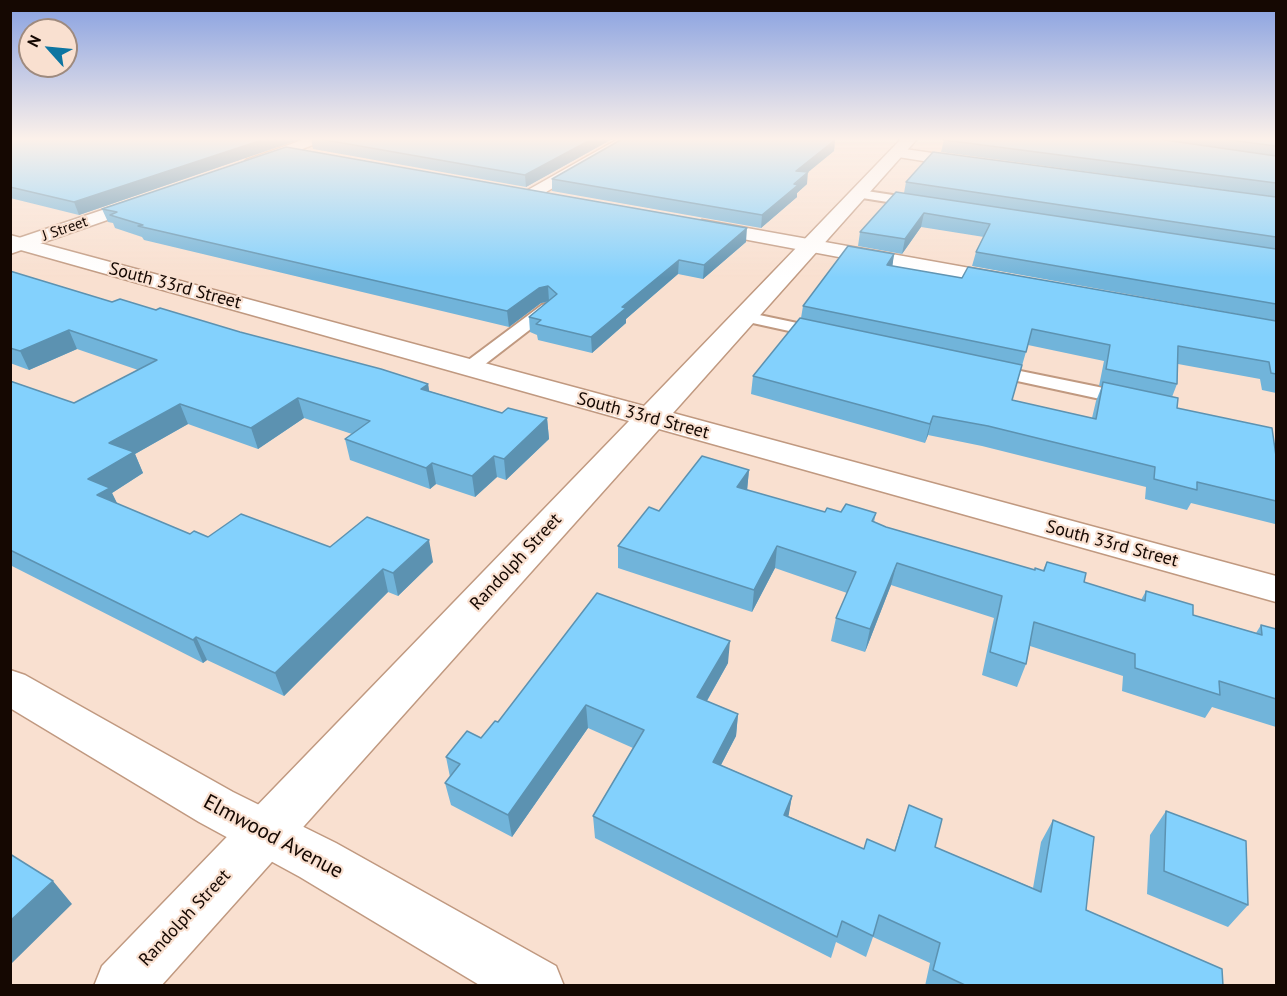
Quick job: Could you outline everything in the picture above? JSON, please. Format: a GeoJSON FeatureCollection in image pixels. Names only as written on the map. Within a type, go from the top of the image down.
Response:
{"type":"FeatureCollection","features":[{"type":"Feature","properties":{"kind":"main road"},"geometry":{"type":"LineString","coordinates":[[518,190],[527,184]]}},
{"type":"Feature","properties":{"kind":"main road"},"geometry":{"type":"LineString","coordinates":[[518,190],[530,184]]}},
{"type":"Feature","properties":{"kind":"main road","name":"Randolph Street"},"geometry":{"type":"LineString","coordinates":[[122,986],[869,184]]}},
{"type":"Feature","properties":{"kind":"main road"},"geometry":{"type":"LineString","coordinates":[[518,190],[551,199]]}},
{"type":"Feature","properties":{"kind":"main road","name":"J Street"},"geometry":{"type":"LineString","coordinates":[[14,244],[168,193]]}},
{"type":"Feature","properties":{"kind":"main road"},"geometry":{"type":"LineString","coordinates":[[680,222],[1032,286]]}},
{"type":"Feature","properties":{"kind":"main road","name":"South 33rd Street"},"geometry":{"type":"LineString","coordinates":[[14,244],[1276,589]]}},
{"type":"Feature","properties":{"kind":"main road","name":"Elmwood Avenue"},"geometry":{"type":"LineString","coordinates":[[10,687],[204,800],[265,832],[536,986]]}},
{"type":"Feature","properties":{"kind":"lane"},"geometry":{"type":"LineString","coordinates":[[860,194],[930,205]]}},
{"type":"Feature","properties":{"kind":"lane"},"geometry":{"type":"LineString","coordinates":[[469,368],[548,308]]}},
{"type":"Feature","properties":{"kind":"lane"},"geometry":{"type":"LineString","coordinates":[[745,317],[835,336]]}},
{"type":"Feature","properties":{"kind":"lane"},"geometry":{"type":"LineString","coordinates":[[974,366],[1149,404]]}},
{"type":"Feature","properties":{"kind":"building"},"geometry":{"type":"Polygon","coordinates":[[[10,184],[127,184],[74,202],[10,187],[10,184]]]}},
{"type":"Feature","properties":{"kind":"building"},"geometry":{"type":"Polygon","coordinates":[[[175,184],[499,184],[747,228],[704,265],[679,260],[622,307],[626,308],[591,337],[536,324],[541,320],[529,317],[557,294],[548,286],[539,288],[507,311],[138,226],[143,225],[110,215],[117,212],[102,209],[175,184]]]}},
{"type":"Feature","properties":{"kind":"building"},"geometry":{"type":"Polygon","coordinates":[[[584,184],[798,185],[762,215],[584,184]]]}},
{"type":"Feature","properties":{"kind":"building"},"geometry":{"type":"Polygon","coordinates":[[[923,184],[1181,184],[1276,197],[1276,237],[923,184]]]}},
{"type":"Feature","properties":{"kind":"building"},"geometry":{"type":"Polygon","coordinates":[[[896,192],[1276,249],[1276,304],[976,252],[990,224],[924,213],[905,239],[860,232],[896,192]]]}},
{"type":"Feature","properties":{"kind":"building"},"geometry":{"type":"Polygon","coordinates":[[[848,246],[894,254],[887,265],[962,278],[968,267],[1276,321],[1276,374],[1271,373],[1269,362],[1178,346],[1177,384],[1106,369],[1110,345],[1032,329],[1026,352],[803,306],[848,246]]]}},
{"type":"Feature","properties":{"kind":"building"},"geometry":{"type":"Polygon","coordinates":[[[10,271],[112,302],[120,299],[156,310],[160,308],[240,332],[381,369],[428,384],[421,389],[502,413],[508,408],[547,418],[504,459],[494,456],[472,476],[432,463],[426,468],[345,439],[370,421],[298,398],[251,428],[180,404],[109,443],[134,452],[88,479],[110,488],[97,495],[190,534],[194,531],[208,537],[241,514],[330,547],[367,517],[429,540],[393,573],[383,569],[275,673],[196,637],[193,640],[10,550],[10,381],[74,403],[157,360],[69,330],[20,351],[10,348],[10,271]]]}},
{"type":"Feature","properties":{"kind":"building"},"geometry":{"type":"Polygon","coordinates":[[[800,318],[1022,365],[1012,400],[1096,419],[1103,382],[1178,398],[1177,408],[1272,428],[1276,456],[1276,501],[1197,482],[1197,490],[1154,479],[1155,467],[988,426],[933,416],[930,424],[753,376],[800,318]]]}},
{"type":"Feature","properties":{"kind":"building"},"geometry":{"type":"Polygon","coordinates":[[[702,456],[749,470],[737,487],[825,512],[827,508],[841,512],[846,504],[876,513],[872,521],[886,527],[1035,570],[1035,568],[1044,571],[1047,562],[1086,573],[1084,582],[1145,601],[1146,591],[1193,605],[1193,615],[1262,635],[1261,625],[1276,629],[1276,699],[1219,681],[1220,695],[1135,668],[1135,654],[1034,622],[1026,664],[990,652],[1002,596],[897,563],[870,629],[836,618],[856,572],[777,546],[754,590],[618,546],[649,507],[659,511],[702,456]]]}},
{"type":"Feature","properties":{"kind":"building"},"geometry":{"type":"Polygon","coordinates":[[[597,593],[730,641],[697,697],[738,714],[713,762],[792,796],[784,815],[864,849],[867,839],[895,851],[909,805],[942,819],[935,847],[1041,892],[1053,820],[1094,837],[1086,910],[1222,969],[1223,986],[967,986],[933,970],[940,943],[879,915],[873,936],[842,921],[837,937],[593,816],[644,730],[586,705],[508,815],[445,783],[460,764],[446,757],[467,731],[481,738],[495,721],[498,722],[597,593]]]}},
{"type":"Feature","properties":{"kind":"building"},"geometry":{"type":"Polygon","coordinates":[[[1166,811],[1246,841],[1248,905],[1164,871],[1166,811]]]}},
{"type":"Feature","properties":{"kind":"building"},"geometry":{"type":"Polygon","coordinates":[[[10,854],[53,881],[10,921],[10,854]]]}}]}
